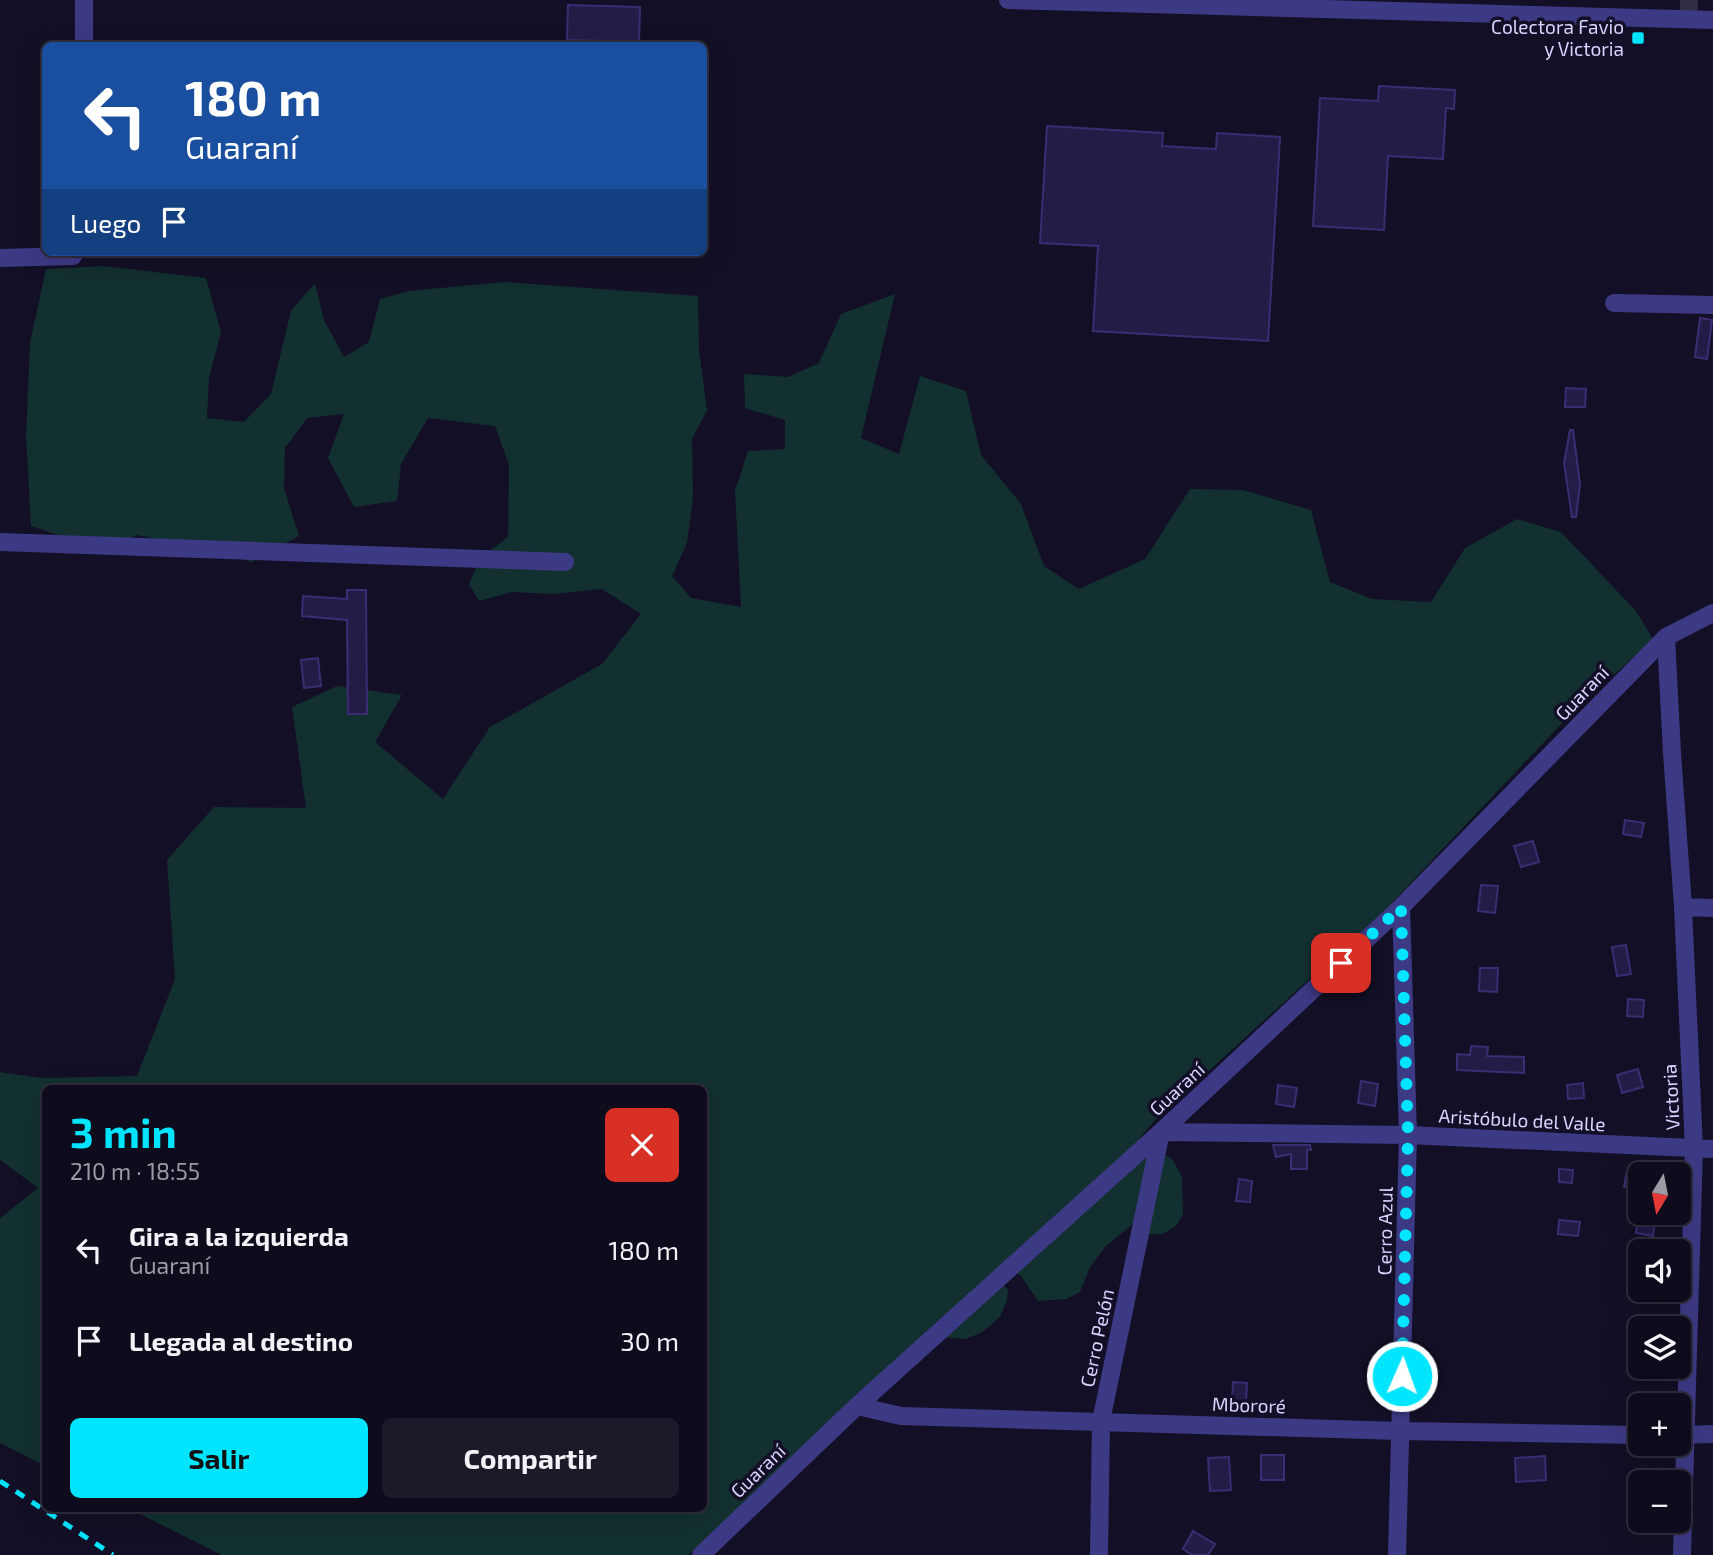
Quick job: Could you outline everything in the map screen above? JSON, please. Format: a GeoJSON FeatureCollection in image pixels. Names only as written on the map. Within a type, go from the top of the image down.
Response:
{"type":"FeatureCollection","features":[{"type":"Feature","properties":{"kind":"street"},"geometry":{"type":"LineString","coordinates":[[84,0],[84,42]]}},
{"type":"Feature","properties":{"kind":"street"},"geometry":{"type":"LineString","coordinates":[[1008,0],[1713,20]]}},
{"type":"Feature","properties":{"kind":"street"},"geometry":{"type":"LineString","coordinates":[[0,258],[42,256]]}},
{"type":"Feature","properties":{"kind":"street"},"geometry":{"type":"LineString","coordinates":[[1614,303],[1713,305]]}},
{"type":"Feature","properties":{"kind":"street"},"geometry":{"type":"LineString","coordinates":[[0,541],[565,562]]}},
{"type":"Feature","properties":{"kind":"street","name":"Guaraní"},"geometry":{"type":"LineString","coordinates":[[701,1555],[857,1406],[1161,1132],[1401,907],[1666,637],[1713,614]]}},
{"type":"Feature","properties":{"kind":"street","name":"Victoria"},"geometry":{"type":"LineString","coordinates":[[1666,637],[1683,907],[1694,1148],[1684,1393]]}},
{"type":"Feature","properties":{"kind":"street","name":"Cerro Azul"},"geometry":{"type":"LineString","coordinates":[[1397,1555],[1408,1135],[1401,907]]}},
{"type":"Feature","properties":{"kind":"street"},"geometry":{"type":"LineString","coordinates":[[1683,907],[1713,908]]}},
{"type":"Feature","properties":{"kind":"street","name":"Aristóbulo del Valle"},"geometry":{"type":"LineString","coordinates":[[1161,1132],[1408,1135],[1713,1149]]}},
{"type":"Feature","properties":{"kind":"street","name":"Cerro Pelón"},"geometry":{"type":"LineString","coordinates":[[1099,1555],[1101,1421],[1161,1132]]}},
{"type":"Feature","properties":{"kind":"street","name":"Mbororé"},"geometry":{"type":"LineString","coordinates":[[857,1406],[901,1416],[1628,1435]]}},
{"type":"Feature","properties":{"kind":"street"},"geometry":{"type":"LineString","coordinates":[[1691,1435],[1713,1434]]}},
{"type":"Feature","properties":{"kind":"street","name":"Victoria"},"geometry":{"type":"LineString","coordinates":[[1682,1456],[1682,1555]]}},
{"type":"Feature","properties":{"kind":"green space"},"geometry":{"type":"Polygon","coordinates":[[[103,266],[206,278],[221,332],[209,378],[207,418],[244,422],[271,394],[291,311],[315,283],[324,320],[344,357],[369,342],[380,299],[409,291],[504,282],[698,296],[699,350],[707,410],[692,439],[693,498],[687,543],[672,576],[691,598],[741,607],[735,491],[748,451],[785,449],[785,420],[745,408],[744,374],[788,377],[819,363],[841,314],[895,294],[861,438],[899,454],[920,376],[966,391],[981,455],[1021,504],[1044,566],[1079,589],[1145,559],[1190,489],[1243,490],[1311,510],[1330,582],[1372,599],[1431,602],[1465,548],[1517,519],[1561,532],[1636,611],[1653,639],[1567,718],[1384,911],[1155,1120],[1140,1138],[1135,1149],[1160,1152],[1173,1160],[1182,1177],[1183,1214],[1176,1226],[1163,1234],[1148,1234],[1136,1221],[1105,1247],[1090,1267],[1080,1292],[1066,1299],[1038,1301],[1021,1276],[1009,1269],[1000,1280],[1008,1290],[1000,1317],[981,1333],[965,1339],[940,1337],[799,1451],[689,1555],[222,1555],[136,1512],[707,1512],[707,1085],[42,1085],[42,1464],[0,1443],[0,1218],[38,1188],[0,1160],[0,1072],[41,1078],[137,1076],[175,979],[167,860],[214,807],[306,808],[292,707],[337,686],[402,695],[375,742],[443,799],[490,727],[602,664],[641,614],[602,589],[553,594],[512,592],[479,601],[469,584],[481,557],[508,537],[509,465],[495,426],[428,418],[401,464],[397,501],[354,507],[328,458],[344,414],[307,418],[285,448],[284,488],[299,536],[252,562],[137,535],[105,550],[31,526],[26,436],[30,343],[46,269],[103,266]]]}},
{"type":"Feature","properties":{"kind":"building"},"geometry":{"type":"Polygon","coordinates":[[[568,5],[640,7],[639,42],[567,40],[568,5]]]}},
{"type":"Feature","properties":{"kind":"building"},"geometry":{"type":"Polygon","coordinates":[[[1379,86],[1455,90],[1454,109],[1446,108],[1443,159],[1388,156],[1384,230],[1313,226],[1320,98],[1378,101],[1379,86]]]}},
{"type":"Feature","properties":{"kind":"building"},"geometry":{"type":"Polygon","coordinates":[[[1047,126],[1163,133],[1162,146],[1216,149],[1217,133],[1280,137],[1268,341],[1093,331],[1098,246],[1040,243],[1047,126]]]}},
{"type":"Feature","properties":{"kind":"building"},"geometry":{"type":"Polygon","coordinates":[[[1700,318],[1712,320],[1707,359],[1695,357],[1700,318]]]}},
{"type":"Feature","properties":{"kind":"building"},"geometry":{"type":"Polygon","coordinates":[[[1566,388],[1586,389],[1585,407],[1565,407],[1566,388]]]}},
{"type":"Feature","properties":{"kind":"building"},"geometry":{"type":"Polygon","coordinates":[[[1570,430],[1573,430],[1580,484],[1576,517],[1572,517],[1564,463],[1570,430]]]}},
{"type":"Feature","properties":{"kind":"building"},"geometry":{"type":"Polygon","coordinates":[[[347,590],[366,590],[367,714],[348,714],[347,620],[302,616],[303,596],[347,599],[347,590]]]}},
{"type":"Feature","properties":{"kind":"building"},"geometry":{"type":"Polygon","coordinates":[[[318,658],[321,686],[304,688],[301,660],[318,658]]]}},
{"type":"Feature","properties":{"kind":"building"},"geometry":{"type":"Polygon","coordinates":[[[1625,820],[1644,823],[1641,837],[1623,834],[1625,820]]]}},
{"type":"Feature","properties":{"kind":"building"},"geometry":{"type":"Polygon","coordinates":[[[1533,841],[1539,862],[1521,867],[1514,846],[1533,841]]]}},
{"type":"Feature","properties":{"kind":"building"},"geometry":{"type":"Polygon","coordinates":[[[1481,885],[1498,886],[1495,913],[1478,911],[1481,885]]]}},
{"type":"Feature","properties":{"kind":"building"},"geometry":{"type":"Polygon","coordinates":[[[1626,945],[1631,974],[1617,976],[1612,947],[1626,945]]]}},
{"type":"Feature","properties":{"kind":"building"},"geometry":{"type":"Polygon","coordinates":[[[1480,968],[1498,968],[1497,992],[1479,991],[1480,968]]]}},
{"type":"Feature","properties":{"kind":"building"},"geometry":{"type":"Polygon","coordinates":[[[1628,999],[1644,1000],[1643,1017],[1627,1016],[1628,999]]]}},
{"type":"Feature","properties":{"kind":"building"},"geometry":{"type":"Polygon","coordinates":[[[1471,1046],[1488,1047],[1487,1056],[1524,1057],[1524,1073],[1457,1070],[1457,1054],[1470,1055],[1471,1046]]]}},
{"type":"Feature","properties":{"kind":"building"},"geometry":{"type":"Polygon","coordinates":[[[1638,1069],[1643,1087],[1622,1093],[1617,1075],[1638,1069]]]}},
{"type":"Feature","properties":{"kind":"building"},"geometry":{"type":"Polygon","coordinates":[[[1361,1081],[1378,1084],[1375,1106],[1358,1103],[1361,1081]]]}},
{"type":"Feature","properties":{"kind":"building"},"geometry":{"type":"Polygon","coordinates":[[[1583,1083],[1584,1098],[1568,1099],[1567,1085],[1583,1083]]]}},
{"type":"Feature","properties":{"kind":"building"},"geometry":{"type":"Polygon","coordinates":[[[1278,1085],[1297,1088],[1294,1107],[1276,1104],[1278,1085]]]}},
{"type":"Feature","properties":{"kind":"building"},"geometry":{"type":"Polygon","coordinates":[[[1273,1145],[1310,1145],[1311,1150],[1307,1150],[1307,1169],[1291,1169],[1291,1154],[1276,1157],[1273,1145]]]}},
{"type":"Feature","properties":{"kind":"building"},"geometry":{"type":"Polygon","coordinates":[[[1559,1169],[1573,1170],[1572,1183],[1559,1182],[1559,1169]]]}},
{"type":"Feature","properties":{"kind":"building"},"geometry":{"type":"Polygon","coordinates":[[[1627,1171],[1628,1171],[1628,1188],[1624,1187],[1627,1171]]]}},
{"type":"Feature","properties":{"kind":"building"},"geometry":{"type":"Polygon","coordinates":[[[1239,1179],[1252,1181],[1250,1202],[1236,1201],[1239,1179]]]}},
{"type":"Feature","properties":{"kind":"building"},"geometry":{"type":"Polygon","coordinates":[[[1559,1220],[1580,1222],[1578,1236],[1558,1234],[1559,1220]]]}},
{"type":"Feature","properties":{"kind":"building"},"geometry":{"type":"Polygon","coordinates":[[[1637,1225],[1654,1225],[1653,1236],[1636,1233],[1637,1225]]]}},
{"type":"Feature","properties":{"kind":"building"},"geometry":{"type":"Polygon","coordinates":[[[1233,1382],[1247,1383],[1246,1402],[1232,1402],[1233,1382]]]}},
{"type":"Feature","properties":{"kind":"building"},"geometry":{"type":"Polygon","coordinates":[[[1261,1455],[1284,1455],[1284,1480],[1261,1480],[1261,1455]]]}},
{"type":"Feature","properties":{"kind":"building"},"geometry":{"type":"Polygon","coordinates":[[[1545,1456],[1546,1480],[1516,1482],[1515,1458],[1545,1456]]]}},
{"type":"Feature","properties":{"kind":"building"},"geometry":{"type":"Polygon","coordinates":[[[1229,1457],[1231,1490],[1210,1491],[1208,1458],[1229,1457]]]}},
{"type":"Feature","properties":{"kind":"building"},"geometry":{"type":"Polygon","coordinates":[[[1193,1531],[1215,1544],[1208,1555],[1192,1555],[1183,1549],[1193,1531]]]}},
{"type":"Feature","properties":{"kind":"tunnel"},"geometry":{"type":"LineString","coordinates":[[1689,0],[1689,19]]}},
{"type":"Feature","properties":{"kind":"railway"},"geometry":{"type":"LineString","coordinates":[[0,1481],[42,1509]]}},
{"type":"Feature","properties":{"kind":"railway"},"geometry":{"type":"LineString","coordinates":[[47,1512],[113,1555]]}},
{"type":"Feature","properties":{"kind":"place","name":"Colectora Favio y Victoria"},"geometry":{"type":"Point","coordinates":[1638,38]}},
{"type":"Feature","properties":{"kind":"route"},"geometry":{"type":"LineString","coordinates":[[1341,963],[1401,907],[1408,1135],[1402,1376]]}}]}
